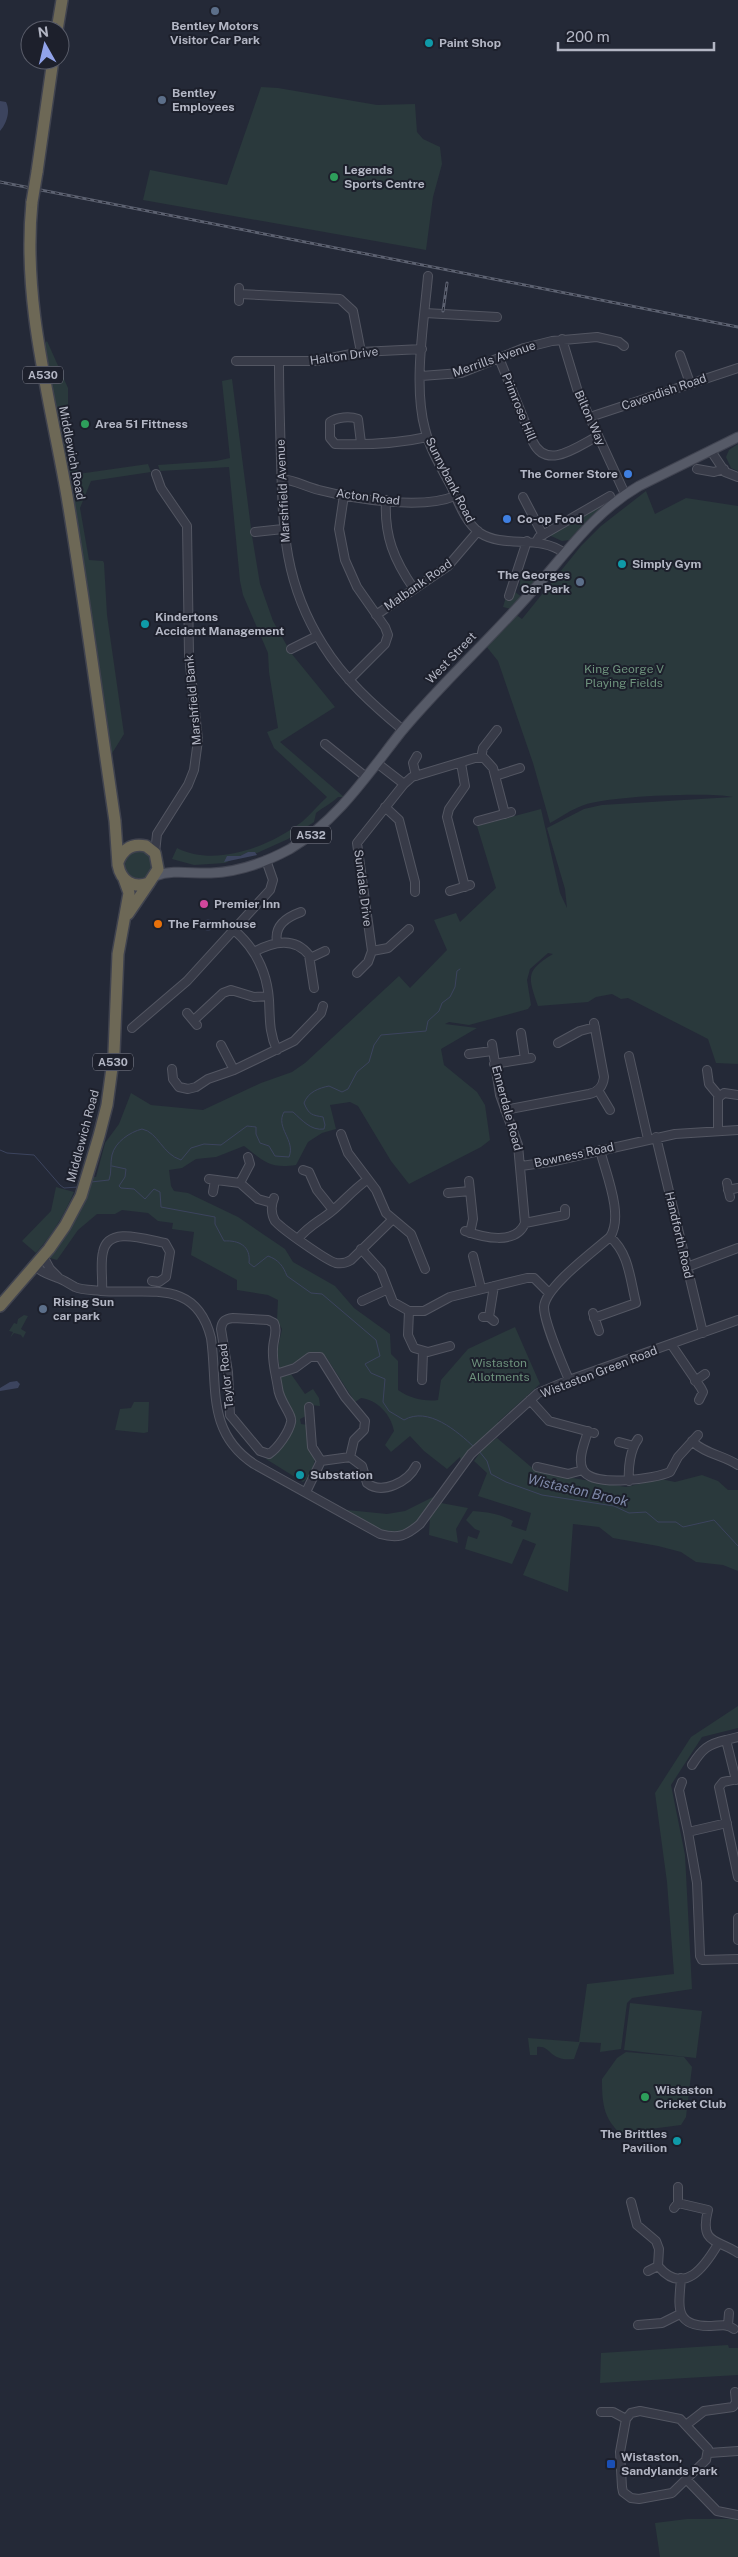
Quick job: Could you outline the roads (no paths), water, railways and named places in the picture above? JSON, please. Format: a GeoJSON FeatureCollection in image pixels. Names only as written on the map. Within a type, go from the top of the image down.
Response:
{"type":"FeatureCollection","features":[{"type":"Feature","properties":{"kind":"highway"},"geometry":{"type":"LineString","coordinates":[[59,20],[62,0]]}},
{"type":"Feature","properties":{"kind":"highway","name":"Middlewich Road"},"geometry":{"type":"LineString","coordinates":[[52,70],[32,202],[29,265],[31,299],[67,498],[115,821],[118,862]]}},
{"type":"Feature","properties":{"kind":"highway","name":"Middlewich Road"},"geometry":{"type":"LineString","coordinates":[[115,821],[126,839],[138,845]]}},
{"type":"Feature","properties":{"kind":"highway"},"geometry":{"type":"LineString","coordinates":[[138,845],[156,855],[158,867],[152,879],[136,885],[124,880],[118,862],[124,852],[138,845]]}},
{"type":"Feature","properties":{"kind":"highway","name":"Middlewich Road"},"geometry":{"type":"LineString","coordinates":[[126,918],[152,879]]}},
{"type":"Feature","properties":{"kind":"highway","name":"Middlewich Road"},"geometry":{"type":"LineString","coordinates":[[0,1306],[35,1266],[65,1226],[80,1196],[87,1176],[109,1094],[115,1036],[118,954],[129,893],[124,880]]}},
{"type":"Feature","properties":{"kind":"main road","name":"West Street"},"geometry":{"type":"LineString","coordinates":[[152,879],[179,872],[222,872],[266,860],[291,848],[323,825],[366,777],[452,673],[528,596],[591,522],[625,494],[738,437]]}},
{"type":"Feature","properties":{"kind":"main road"},"geometry":{"type":"LineString","coordinates":[[156,855],[179,872]]}},
{"type":"Feature","properties":{"kind":"street","name":"Sunnybank Road"},"geometry":{"type":"LineString","coordinates":[[428,276],[422,349],[421,407],[427,437],[455,496],[465,516],[478,530],[490,537],[532,541],[554,546],[564,553]]}},
{"type":"Feature","properties":{"kind":"street"},"geometry":{"type":"LineString","coordinates":[[239,294],[340,299],[353,311],[361,352]]}},
{"type":"Feature","properties":{"kind":"street"},"geometry":{"type":"LineString","coordinates":[[425,313],[497,317]]}},
{"type":"Feature","properties":{"kind":"street","name":"Merrills Avenue"},"geometry":{"type":"LineString","coordinates":[[421,376],[456,374],[537,344],[562,339],[597,337],[619,342],[624,346]]}},
{"type":"Feature","properties":{"kind":"street","name":"Bilton Way"},"geometry":{"type":"LineString","coordinates":[[562,339],[574,381],[625,494]]}},
{"type":"Feature","properties":{"kind":"street","name":"Halton Drive"},"geometry":{"type":"LineString","coordinates":[[236,362],[316,361],[361,352],[422,349]]}},
{"type":"Feature","properties":{"kind":"street"},"geometry":{"type":"LineString","coordinates":[[680,355],[690,383]]}},
{"type":"Feature","properties":{"kind":"street","name":"Primrose Hill"},"geometry":{"type":"LineString","coordinates":[[499,358],[533,442],[540,453],[548,456],[557,456],[598,436]]}},
{"type":"Feature","properties":{"kind":"street","name":"Marshfield Avenue"},"geometry":{"type":"LineString","coordinates":[[279,361],[283,529],[287,557],[295,586],[317,636],[349,680],[366,698],[403,730]]}},
{"type":"Feature","properties":{"kind":"street","name":"Cavendish Road"},"geometry":{"type":"LineString","coordinates":[[590,417],[738,368]]}},
{"type":"Feature","properties":{"kind":"street"},"geometry":{"type":"LineString","coordinates":[[361,442],[360,423],[356,418],[335,419],[330,422],[330,438],[333,443],[361,442],[382,445],[427,437]]}},
{"type":"Feature","properties":{"kind":"street"},"geometry":{"type":"LineString","coordinates":[[714,449],[727,474],[738,477]]}},
{"type":"Feature","properties":{"kind":"street"},"geometry":{"type":"LineString","coordinates":[[697,469],[714,472],[723,469]]}},
{"type":"Feature","properties":{"kind":"street","name":"Marshfield Bank"},"geometry":{"type":"LineString","coordinates":[[138,845],[157,834],[188,785],[197,758],[198,740],[189,655],[186,526],[162,488],[156,474]]}},
{"type":"Feature","properties":{"kind":"street","name":"Acton Road"},"geometry":{"type":"LineString","coordinates":[[282,479],[344,495],[386,500],[431,503],[455,496]]}},
{"type":"Feature","properties":{"kind":"street"},"geometry":{"type":"LineString","coordinates":[[344,495],[339,529],[342,549],[351,576],[387,629],[387,641],[349,680]]}},
{"type":"Feature","properties":{"kind":"street"},"geometry":{"type":"LineString","coordinates":[[509,596],[532,541],[610,496]]}},
{"type":"Feature","properties":{"kind":"street"},"geometry":{"type":"LineString","coordinates":[[523,497],[543,535]]}},
{"type":"Feature","properties":{"kind":"street"},"geometry":{"type":"LineString","coordinates":[[386,500],[386,524],[391,550],[414,589]]}},
{"type":"Feature","properties":{"kind":"street"},"geometry":{"type":"LineString","coordinates":[[255,532],[283,529]]}},
{"type":"Feature","properties":{"kind":"street","name":"Malbank Road"},"geometry":{"type":"LineString","coordinates":[[376,614],[448,566],[478,530]]}},
{"type":"Feature","properties":{"kind":"street"},"geometry":{"type":"LineString","coordinates":[[291,649],[317,636]]}},
{"type":"Feature","properties":{"kind":"street"},"geometry":{"type":"LineString","coordinates":[[478,821],[508,813],[491,764],[481,758],[483,748],[497,730]]}},
{"type":"Feature","properties":{"kind":"street"},"geometry":{"type":"LineString","coordinates":[[325,744],[366,777]]}},
{"type":"Feature","properties":{"kind":"street"},"geometry":{"type":"LineString","coordinates":[[416,776],[413,763],[417,756]]}},
{"type":"Feature","properties":{"kind":"street","name":"Sundale Drive"},"geometry":{"type":"LineString","coordinates":[[372,951],[357,845],[361,836],[404,784],[416,776],[481,758]]}},
{"type":"Feature","properties":{"kind":"street"},"geometry":{"type":"LineString","coordinates":[[377,763],[404,784]]}},
{"type":"Feature","properties":{"kind":"street"},"geometry":{"type":"LineString","coordinates":[[450,891],[468,886],[446,817],[449,809],[466,786],[460,763]]}},
{"type":"Feature","properties":{"kind":"street"},"geometry":{"type":"LineString","coordinates":[[495,776],[520,768]]}},
{"type":"Feature","properties":{"kind":"street"},"geometry":{"type":"LineString","coordinates":[[385,807],[399,820],[415,882],[415,892]]}},
{"type":"Feature","properties":{"kind":"street","name":"Marshfield Bank"},"geometry":{"type":"LineString","coordinates":[[156,855],[157,834]]}},
{"type":"Feature","properties":{"kind":"street"},"geometry":{"type":"LineString","coordinates":[[132,1028],[187,982],[272,886],[272,876],[266,860]]}},
{"type":"Feature","properties":{"kind":"street"},"geometry":{"type":"LineString","coordinates":[[277,942],[277,932],[283,922],[301,912]]}},
{"type":"Feature","properties":{"kind":"street"},"geometry":{"type":"LineString","coordinates":[[357,973],[368,962],[372,951],[388,948],[409,929]]}},
{"type":"Feature","properties":{"kind":"street"},"geometry":{"type":"LineString","coordinates":[[234,930],[254,952],[264,974],[268,996],[270,1032],[277,1050]]}},
{"type":"Feature","properties":{"kind":"street"},"geometry":{"type":"LineString","coordinates":[[254,952],[277,942],[286,942],[299,946],[307,952],[310,958],[314,988]]}},
{"type":"Feature","properties":{"kind":"street"},"geometry":{"type":"LineString","coordinates":[[310,958],[325,952]]}},
{"type":"Feature","properties":{"kind":"street"},"geometry":{"type":"LineString","coordinates":[[187,1012],[196,1022],[227,991],[237,990],[254,997],[268,996]]}},
{"type":"Feature","properties":{"kind":"street"},"geometry":{"type":"LineString","coordinates":[[172,1069],[172,1076],[176,1085],[188,1089],[196,1087],[208,1079],[234,1070],[296,1039],[321,1013],[323,1006]]}},
{"type":"Feature","properties":{"kind":"street"},"geometry":{"type":"LineString","coordinates":[[506,1110],[590,1094],[603,1085],[604,1077],[594,1025],[580,1032],[569,1043],[558,1043]]}},
{"type":"Feature","properties":{"kind":"street"},"geometry":{"type":"LineString","coordinates":[[494,1064],[528,1058],[524,1037]]}},
{"type":"Feature","properties":{"kind":"street"},"geometry":{"type":"LineString","coordinates":[[221,1045],[234,1070]]}},
{"type":"Feature","properties":{"kind":"street","name":"Ennerdale Road"},"geometry":{"type":"LineString","coordinates":[[473,1056],[492,1047],[494,1064],[506,1110],[516,1133],[521,1166]]}},
{"type":"Feature","properties":{"kind":"street","name":"Handforth Road"},"geometry":{"type":"LineString","coordinates":[[629,1056],[703,1333]]}},
{"type":"Feature","properties":{"kind":"street"},"geometry":{"type":"LineString","coordinates":[[707,1070],[709,1084],[719,1096],[718,1130]]}},
{"type":"Feature","properties":{"kind":"street"},"geometry":{"type":"LineString","coordinates":[[598,1090],[610,1110]]}},
{"type":"Feature","properties":{"kind":"street"},"geometry":{"type":"LineString","coordinates":[[719,1096],[724,1093],[738,1095]]}},
{"type":"Feature","properties":{"kind":"street","name":"Bowness Road"},"geometry":{"type":"LineString","coordinates":[[525,1223],[521,1166],[550,1162],[652,1138],[718,1130],[738,1130]]}},
{"type":"Feature","properties":{"kind":"street"},"geometry":{"type":"LineString","coordinates":[[341,1134],[377,1193],[383,1209],[392,1220],[411,1234],[425,1269]]}},
{"type":"Feature","properties":{"kind":"street"},"geometry":{"type":"LineString","coordinates":[[568,1380],[544,1312],[545,1301],[549,1293],[610,1237],[615,1228],[616,1218],[600,1150]]}},
{"type":"Feature","properties":{"kind":"street"},"geometry":{"type":"LineString","coordinates":[[240,1183],[250,1164],[248,1157]]}},
{"type":"Feature","properties":{"kind":"street"},"geometry":{"type":"LineString","coordinates":[[308,1170],[317,1190],[333,1210]]}},
{"type":"Feature","properties":{"kind":"street"},"geometry":{"type":"LineString","coordinates":[[212,1192],[212,1180],[240,1183],[258,1199],[273,1201],[275,1220],[324,1258],[336,1263],[348,1262],[392,1220]]}},
{"type":"Feature","properties":{"kind":"street"},"geometry":{"type":"LineString","coordinates":[[298,1239],[310,1224],[333,1210],[350,1193],[368,1180]]}},
{"type":"Feature","properties":{"kind":"street"},"geometry":{"type":"LineString","coordinates":[[469,1181],[473,1219],[468,1232],[483,1238],[498,1238],[518,1233],[525,1223],[565,1215],[566,1209]]}},
{"type":"Feature","properties":{"kind":"street"},"geometry":{"type":"LineString","coordinates":[[728,1190],[738,1188]]}},
{"type":"Feature","properties":{"kind":"street"},"geometry":{"type":"LineString","coordinates":[[453,1190],[470,1191]]}},
{"type":"Feature","properties":{"kind":"street"},"geometry":{"type":"LineString","coordinates":[[102,1291],[102,1254],[107,1242],[117,1236],[165,1243],[170,1252],[166,1277],[159,1282],[152,1281]]}},
{"type":"Feature","properties":{"kind":"street"},"geometry":{"type":"LineString","coordinates":[[599,1331],[593,1315],[636,1302],[625,1257],[619,1246],[610,1237]]}},
{"type":"Feature","properties":{"kind":"street"},"geometry":{"type":"LineString","coordinates":[[687,1268],[738,1248]]}},
{"type":"Feature","properties":{"kind":"street"},"geometry":{"type":"LineString","coordinates":[[361,1249],[378,1266],[386,1290],[393,1302],[409,1311],[424,1311],[450,1297],[481,1288],[534,1278],[542,1274]]}},
{"type":"Feature","properties":{"kind":"street","name":"Wistaston Green Road"},"geometry":{"type":"LineString","coordinates":[[43,1256],[50,1269],[76,1288],[102,1291],[157,1291],[181,1297],[195,1305],[208,1325],[214,1358],[216,1410],[226,1434],[237,1451],[247,1459],[380,1534],[394,1538],[403,1536],[420,1524],[471,1454],[530,1400],[548,1388],[738,1320]]}},
{"type":"Feature","properties":{"kind":"street"},"geometry":{"type":"LineString","coordinates":[[472,1261],[481,1288]]}},
{"type":"Feature","properties":{"kind":"street","name":"Wistaston Green Road"},"geometry":{"type":"LineString","coordinates":[[35,1266],[42,1273],[60,1278]]}},
{"type":"Feature","properties":{"kind":"street"},"geometry":{"type":"LineString","coordinates":[[534,1278],[549,1293]]}},
{"type":"Feature","properties":{"kind":"street"},"geometry":{"type":"LineString","coordinates":[[489,1319],[494,1286]]}},
{"type":"Feature","properties":{"kind":"street"},"geometry":{"type":"LineString","coordinates":[[362,1301],[386,1290]]}},
{"type":"Feature","properties":{"kind":"street"},"geometry":{"type":"LineString","coordinates":[[409,1311],[407,1326],[410,1343],[414,1348],[424,1352],[448,1350]]}},
{"type":"Feature","properties":{"kind":"street","name":"Taylor Road"},"geometry":{"type":"LineString","coordinates":[[233,1318],[274,1323],[276,1328],[273,1349],[276,1374],[279,1396],[282,1404],[291,1416],[292,1422],[276,1450],[265,1453],[248,1439],[230,1415],[222,1323],[226,1319],[233,1318]]}},
{"type":"Feature","properties":{"kind":"street"},"geometry":{"type":"LineString","coordinates":[[671,1344],[703,1391],[699,1400]]}},
{"type":"Feature","properties":{"kind":"street"},"geometry":{"type":"LineString","coordinates":[[422,1380],[419,1370],[424,1352]]}},
{"type":"Feature","properties":{"kind":"street"},"geometry":{"type":"LineString","coordinates":[[276,1374],[295,1368],[310,1357],[320,1357],[345,1397],[363,1417],[365,1428],[354,1440],[350,1457]]}},
{"type":"Feature","properties":{"kind":"street"},"geometry":{"type":"LineString","coordinates":[[695,1381],[705,1374]]}},
{"type":"Feature","properties":{"kind":"street"},"geometry":{"type":"LineString","coordinates":[[530,1400],[547,1420],[591,1432],[581,1458],[583,1470],[590,1476],[629,1481],[670,1472],[678,1456],[695,1439],[701,1449],[725,1457],[738,1465]]}},
{"type":"Feature","properties":{"kind":"street"},"geometry":{"type":"LineString","coordinates":[[309,1407],[312,1447],[321,1461]]}},
{"type":"Feature","properties":{"kind":"street"},"geometry":{"type":"LineString","coordinates":[[301,1423],[310,1422]]}},
{"type":"Feature","properties":{"kind":"street"},"geometry":{"type":"LineString","coordinates":[[619,1442],[636,1442],[629,1469],[629,1481]]}},
{"type":"Feature","properties":{"kind":"street"},"geometry":{"type":"LineString","coordinates":[[321,1461],[350,1457],[360,1462],[365,1479],[371,1486],[384,1489],[411,1474],[416,1466]]}},
{"type":"Feature","properties":{"kind":"street"},"geometry":{"type":"LineString","coordinates":[[306,1492],[321,1461]]}},
{"type":"Feature","properties":{"kind":"street"},"geometry":{"type":"LineString","coordinates":[[541,1465],[568,1474],[583,1470]]}},
{"type":"Feature","properties":{"kind":"street"},"geometry":{"type":"LineString","coordinates":[[411,1474],[418,1480]]}},
{"type":"Feature","properties":{"kind":"street"},"geometry":{"type":"LineString","coordinates":[[692,1765],[702,1749],[708,1744],[738,1737]]}},
{"type":"Feature","properties":{"kind":"street"},"geometry":{"type":"LineString","coordinates":[[726,1740],[737,1779],[723,1782],[719,1787],[727,1823],[734,1831],[738,1877]]}},
{"type":"Feature","properties":{"kind":"street"},"geometry":{"type":"LineString","coordinates":[[682,1782],[679,1790],[697,1883],[699,1954],[702,1960],[738,1959]]}},
{"type":"Feature","properties":{"kind":"street"},"geometry":{"type":"LineString","coordinates":[[688,1832],[727,1823]]}},
{"type":"Feature","properties":{"kind":"street"},"geometry":{"type":"LineString","coordinates":[[738,1918],[738,1940]]}},
{"type":"Feature","properties":{"kind":"street"},"geometry":{"type":"LineString","coordinates":[[678,2187],[676,2205],[709,2206],[705,2222],[707,2231],[718,2244],[738,2253]]}},
{"type":"Feature","properties":{"kind":"street"},"geometry":{"type":"LineString","coordinates":[[630,2202],[638,2225],[656,2241],[659,2249],[658,2266]]}},
{"type":"Feature","properties":{"kind":"street"},"geometry":{"type":"LineString","coordinates":[[658,2266],[669,2275],[681,2278],[691,2276],[700,2271],[718,2244]]}},
{"type":"Feature","properties":{"kind":"street"},"geometry":{"type":"LineString","coordinates":[[648,2271],[658,2266]]}},
{"type":"Feature","properties":{"kind":"street"},"geometry":{"type":"LineString","coordinates":[[680,2314],[681,2278]]}},
{"type":"Feature","properties":{"kind":"street"},"geometry":{"type":"LineString","coordinates":[[680,2314],[697,2325],[731,2327],[729,2313]]}},
{"type":"Feature","properties":{"kind":"street"},"geometry":{"type":"LineString","coordinates":[[641,2321],[662,2323],[680,2314]]}},
{"type":"Feature","properties":{"kind":"street"},"geometry":{"type":"LineString","coordinates":[[686,2425],[704,2411],[733,2407],[736,2402],[735,2392]]}},
{"type":"Feature","properties":{"kind":"street"},"geometry":{"type":"LineString","coordinates":[[640,2411],[674,2416],[705,2444],[709,2453],[706,2460],[674,2492],[666,2496],[636,2499],[625,2494],[621,2485],[620,2456],[626,2419],[631,2413],[640,2411]]}},
{"type":"Feature","properties":{"kind":"street"},"geometry":{"type":"LineString","coordinates":[[601,2412],[613,2412],[626,2419]]}},
{"type":"Feature","properties":{"kind":"street"},"geometry":{"type":"LineString","coordinates":[[709,2453],[738,2451]]}},
{"type":"Feature","properties":{"kind":"street"},"geometry":{"type":"LineString","coordinates":[[687,2480],[717,2510],[738,2514]]}},
{"type":"Feature","properties":{"kind":"water"},"geometry":{"type":"Polygon","coordinates":[[[0,101],[6,102],[8,114],[0,131],[0,101]]]}},
{"type":"Feature","properties":{"kind":"water"},"geometry":{"type":"Polygon","coordinates":[[[248,852],[255,852],[257,855],[224,862],[227,856],[240,856],[248,852]]]}},
{"type":"Feature","properties":{"kind":"water"},"geometry":{"type":"Polygon","coordinates":[[[208,919],[214,925],[208,931],[202,925],[208,919]]]}},
{"type":"Feature","properties":{"kind":"water"},"geometry":{"type":"Polygon","coordinates":[[[17,1381],[20,1384],[18,1388],[0,1391],[0,1388],[10,1382],[17,1381]]]}},
{"type":"Feature","properties":{"kind":"waterway"},"geometry":{"type":"LineString","coordinates":[[91,1182],[109,1180],[112,1155],[116,1146],[128,1135],[142,1129],[152,1134],[169,1153],[181,1160],[191,1148],[204,1144],[221,1145],[247,1126],[256,1127],[256,1134],[260,1143],[269,1146],[275,1156],[289,1157],[290,1145],[282,1123],[284,1112],[293,1112],[311,1127],[324,1129],[323,1117],[311,1114],[304,1103],[308,1096],[318,1089],[329,1086],[342,1092],[348,1089],[357,1072],[369,1062],[374,1045],[381,1035],[426,1031],[428,1021],[439,1011],[442,1003],[450,997],[455,987],[457,971],[460,969]]}},
{"type":"Feature","properties":{"kind":"waterway"},"geometry":{"type":"LineString","coordinates":[[0,1150],[7,1153],[34,1155],[64,1188],[78,1187]]}},
{"type":"Feature","properties":{"kind":"waterway","name":"Wistaston Brook"},"geometry":{"type":"LineString","coordinates":[[112,1166],[126,1169],[125,1177],[119,1186],[121,1188],[134,1189],[145,1199],[154,1189],[160,1192],[161,1207],[215,1217],[215,1224],[224,1241],[243,1245],[248,1252],[249,1263],[254,1267],[268,1256],[280,1264],[287,1276],[311,1293],[322,1294],[376,1340],[380,1356],[365,1364],[371,1373],[385,1379],[383,1402],[389,1411],[404,1420],[413,1416],[423,1416],[442,1422],[474,1447]]}},
{"type":"Feature","properties":{"kind":"waterway","name":"Wistaston Brook"},"geometry":{"type":"LineString","coordinates":[[479,1451],[487,1461],[491,1474],[506,1482],[542,1495],[614,1506],[629,1513],[646,1512],[658,1522],[676,1522],[683,1527],[714,1520],[738,1546]]}},
{"type":"Feature","properties":{"kind":"railway"},"geometry":{"type":"LineString","coordinates":[[0,182],[738,327]]}},
{"type":"Feature","properties":{"kind":"railway"},"geometry":{"type":"LineString","coordinates":[[443,311],[447,283]]}},
{"type":"Feature","properties":{"kind":"place","name":"Bentley Motors Visitor Car Park"},"geometry":{"type":"Point","coordinates":[215,11]}},
{"type":"Feature","properties":{"kind":"place","name":"Paint Shop"},"geometry":{"type":"Point","coordinates":[429,43]}},
{"type":"Feature","properties":{"kind":"place","name":"Bentley Employees"},"geometry":{"type":"Point","coordinates":[162,100]}},
{"type":"Feature","properties":{"kind":"place","name":"Legends Sports Centre"},"geometry":{"type":"Point","coordinates":[334,177]}},
{"type":"Feature","properties":{"kind":"place","name":"Area 51 Fittness"},"geometry":{"type":"Point","coordinates":[85,424]}},
{"type":"Feature","properties":{"kind":"place","name":"The Corner Store"},"geometry":{"type":"Point","coordinates":[628,474]}},
{"type":"Feature","properties":{"kind":"place","name":"Co-op Food"},"geometry":{"type":"Point","coordinates":[507,519]}},
{"type":"Feature","properties":{"kind":"place","name":"Simply Gym"},"geometry":{"type":"Point","coordinates":[622,564]}},
{"type":"Feature","properties":{"kind":"place","name":"The Georges Car Park"},"geometry":{"type":"Point","coordinates":[580,582]}},
{"type":"Feature","properties":{"kind":"place","name":"Kindertons Accident Management"},"geometry":{"type":"Point","coordinates":[145,624]}},
{"type":"Feature","properties":{"kind":"place","name":"Premier Inn"},"geometry":{"type":"Point","coordinates":[204,904]}},
{"type":"Feature","properties":{"kind":"place","name":"The Farmhouse"},"geometry":{"type":"Point","coordinates":[158,924]}},
{"type":"Feature","properties":{"kind":"place","name":"Rising Sun car park"},"geometry":{"type":"Point","coordinates":[43,1309]}},
{"type":"Feature","properties":{"kind":"place","name":"Substation"},"geometry":{"type":"Point","coordinates":[300,1475]}},
{"type":"Feature","properties":{"kind":"place","name":"Wistaston Cricket Club"},"geometry":{"type":"Point","coordinates":[645,2097]}},
{"type":"Feature","properties":{"kind":"place","name":"The Brittles Pavilion"},"geometry":{"type":"Point","coordinates":[677,2141]}},
{"type":"Feature","properties":{"kind":"place","name":"Wistaston, Sandylands Park"},"geometry":{"type":"Point","coordinates":[611,2464]}},
{"type":"Feature","properties":{"kind":"park label","name":"King George V Playing Fields"},"geometry":{"type":"Point","coordinates":[624,676]}},
{"type":"Feature","properties":{"kind":"park label","name":"Wistaston Allotments"},"geometry":{"type":"Point","coordinates":[499,1370]}}]}
